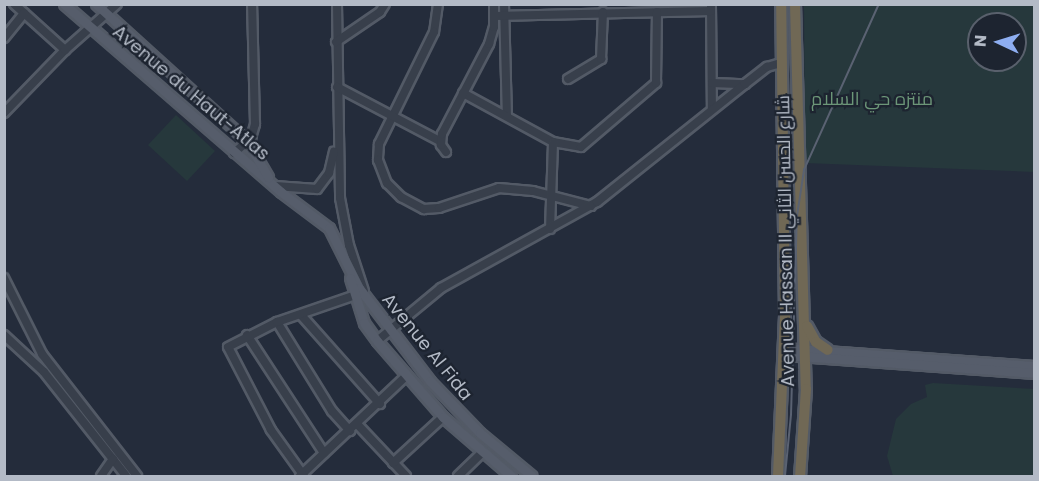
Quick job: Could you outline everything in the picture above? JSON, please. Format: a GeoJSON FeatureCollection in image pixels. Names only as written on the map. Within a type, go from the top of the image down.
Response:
{"type":"FeatureCollection","features":[{"type":"Feature","properties":{"kind":"highway","name":"Avenue Hassan II شارع الحسن الثاني"},"geometry":{"type":"LineString","coordinates":[[778,477],[784,352],[781,4]]}},
{"type":"Feature","properties":{"kind":"highway","name":"Avenue Hassan II شارع الحسن الثاني"},"geometry":{"type":"LineString","coordinates":[[795,4],[807,402],[800,477]]}},
{"type":"Feature","properties":{"kind":"highway"},"geometry":{"type":"LineString","coordinates":[[806,322],[811,336],[828,350]]}},
{"type":"Feature","properties":{"kind":"main road","name":"Avenue du Haut-Atlas"},"geometry":{"type":"LineString","coordinates":[[64,4],[234,153],[329,228],[349,273]]}},
{"type":"Feature","properties":{"kind":"main road","name":"Avenue du Haut-Atlas"},"geometry":{"type":"LineString","coordinates":[[96,4],[248,141],[273,184]]}},
{"type":"Feature","properties":{"kind":"main road"},"geometry":{"type":"LineString","coordinates":[[349,273],[366,298],[355,301]]}},
{"type":"Feature","properties":{"kind":"main road","name":"Avenue Al Fida"},"geometry":{"type":"LineString","coordinates":[[349,273],[355,301],[377,340],[443,417],[510,476]]}},
{"type":"Feature","properties":{"kind":"main road","name":"Avenue Al Fida"},"geometry":{"type":"LineString","coordinates":[[366,298],[389,331],[458,410],[532,477]]}},
{"type":"Feature","properties":{"kind":"main road"},"geometry":{"type":"LineString","coordinates":[[784,352],[828,350],[1035,366]]}},
{"type":"Feature","properties":{"kind":"main road"},"geometry":{"type":"LineString","coordinates":[[806,352],[1035,373]]}},
{"type":"Feature","properties":{"kind":"street"},"geometry":{"type":"LineString","coordinates":[[14,4],[65,50]]}},
{"type":"Feature","properties":{"kind":"street"},"geometry":{"type":"LineString","coordinates":[[4,113],[65,50],[117,4]]}},
{"type":"Feature","properties":{"kind":"street"},"geometry":{"type":"LineString","coordinates":[[337,4],[337,138]]}},
{"type":"Feature","properties":{"kind":"street"},"geometry":{"type":"LineString","coordinates":[[336,42],[380,12],[385,4]]}},
{"type":"Feature","properties":{"kind":"street"},"geometry":{"type":"LineString","coordinates":[[438,4],[434,32],[379,144],[378,160],[387,183],[417,207],[439,208],[499,188],[591,206]]}},
{"type":"Feature","properties":{"kind":"street"},"geometry":{"type":"LineString","coordinates":[[440,141],[489,44],[495,16],[494,4]]}},
{"type":"Feature","properties":{"kind":"street"},"geometry":{"type":"LineString","coordinates":[[504,4],[507,115]]}},
{"type":"Feature","properties":{"kind":"street"},"geometry":{"type":"LineString","coordinates":[[234,153],[248,141],[255,124],[251,5]]}},
{"type":"Feature","properties":{"kind":"street"},"geometry":{"type":"LineString","coordinates":[[495,16],[592,9],[603,12],[657,12],[711,8],[712,110]]}},
{"type":"Feature","properties":{"kind":"street"},"geometry":{"type":"LineString","coordinates":[[568,79],[603,56],[603,12]]}},
{"type":"Feature","properties":{"kind":"street"},"geometry":{"type":"LineString","coordinates":[[463,93],[553,142],[581,147],[655,85],[657,12]]}},
{"type":"Feature","properties":{"kind":"street"},"geometry":{"type":"LineString","coordinates":[[4,38],[24,13]]}},
{"type":"Feature","properties":{"kind":"street"},"geometry":{"type":"LineString","coordinates":[[377,340],[436,290],[591,206],[767,67],[782,63]]}},
{"type":"Feature","properties":{"kind":"street"},"geometry":{"type":"LineString","coordinates":[[712,83],[745,84]]}},
{"type":"Feature","properties":{"kind":"street"},"geometry":{"type":"LineString","coordinates":[[337,87],[440,141],[446,152]]}},
{"type":"Feature","properties":{"kind":"street","name":"Avenue du Haut-Atlas"},"geometry":{"type":"LineString","coordinates":[[273,184],[308,191],[321,186],[329,173],[337,138]]}},
{"type":"Feature","properties":{"kind":"street","name":"Avenue Al Fida"},"geometry":{"type":"LineString","coordinates":[[337,138],[345,226],[366,298]]}},
{"type":"Feature","properties":{"kind":"street"},"geometry":{"type":"LineString","coordinates":[[550,229],[553,142]]}},
{"type":"Feature","properties":{"kind":"street"},"geometry":{"type":"LineString","coordinates":[[4,278],[42,354],[137,477]]}},
{"type":"Feature","properties":{"kind":"street"},"geometry":{"type":"LineString","coordinates":[[355,301],[276,322],[232,343],[229,352],[271,430],[302,476],[324,453],[380,404],[406,376]]}},
{"type":"Feature","properties":{"kind":"street"},"geometry":{"type":"LineString","coordinates":[[301,315],[380,404]]}},
{"type":"Feature","properties":{"kind":"street"},"geometry":{"type":"LineString","coordinates":[[276,322],[332,411],[350,431]]}},
{"type":"Feature","properties":{"kind":"street"},"geometry":{"type":"LineString","coordinates":[[4,335],[28,354],[126,477]]}},
{"type":"Feature","properties":{"kind":"street"},"geometry":{"type":"LineString","coordinates":[[247,335],[324,453]]}},
{"type":"Feature","properties":{"kind":"street"},"geometry":{"type":"LineString","coordinates":[[393,463],[443,417]]}},
{"type":"Feature","properties":{"kind":"street"},"geometry":{"type":"LineString","coordinates":[[358,425],[404,476]]}},
{"type":"Feature","properties":{"kind":"street"},"geometry":{"type":"LineString","coordinates":[[458,477],[483,452]]}},
{"type":"Feature","properties":{"kind":"street"},"geometry":{"type":"LineString","coordinates":[[100,477],[113,459]]}},
{"type":"Feature","properties":{"kind":"green space","name":"منتزه حي السلام"},"geometry":{"type":"Polygon","coordinates":[[[804,5],[1034,5],[1034,172],[805,163],[804,5]]]}},
{"type":"Feature","properties":{"kind":"green space"},"geometry":{"type":"Polygon","coordinates":[[[176,115],[215,151],[187,181],[148,145],[176,115]]]}},
{"type":"Feature","properties":{"kind":"green space"},"geometry":{"type":"Polygon","coordinates":[[[933,383],[1034,389],[1034,476],[893,476],[887,456],[896,419],[911,404],[927,397],[925,385],[933,383]]]}},
{"type":"Feature","properties":{"kind":"tram line"},"geometry":{"type":"LineString","coordinates":[[785,476],[791,415],[797,216],[804,170],[879,4]]}}]}
